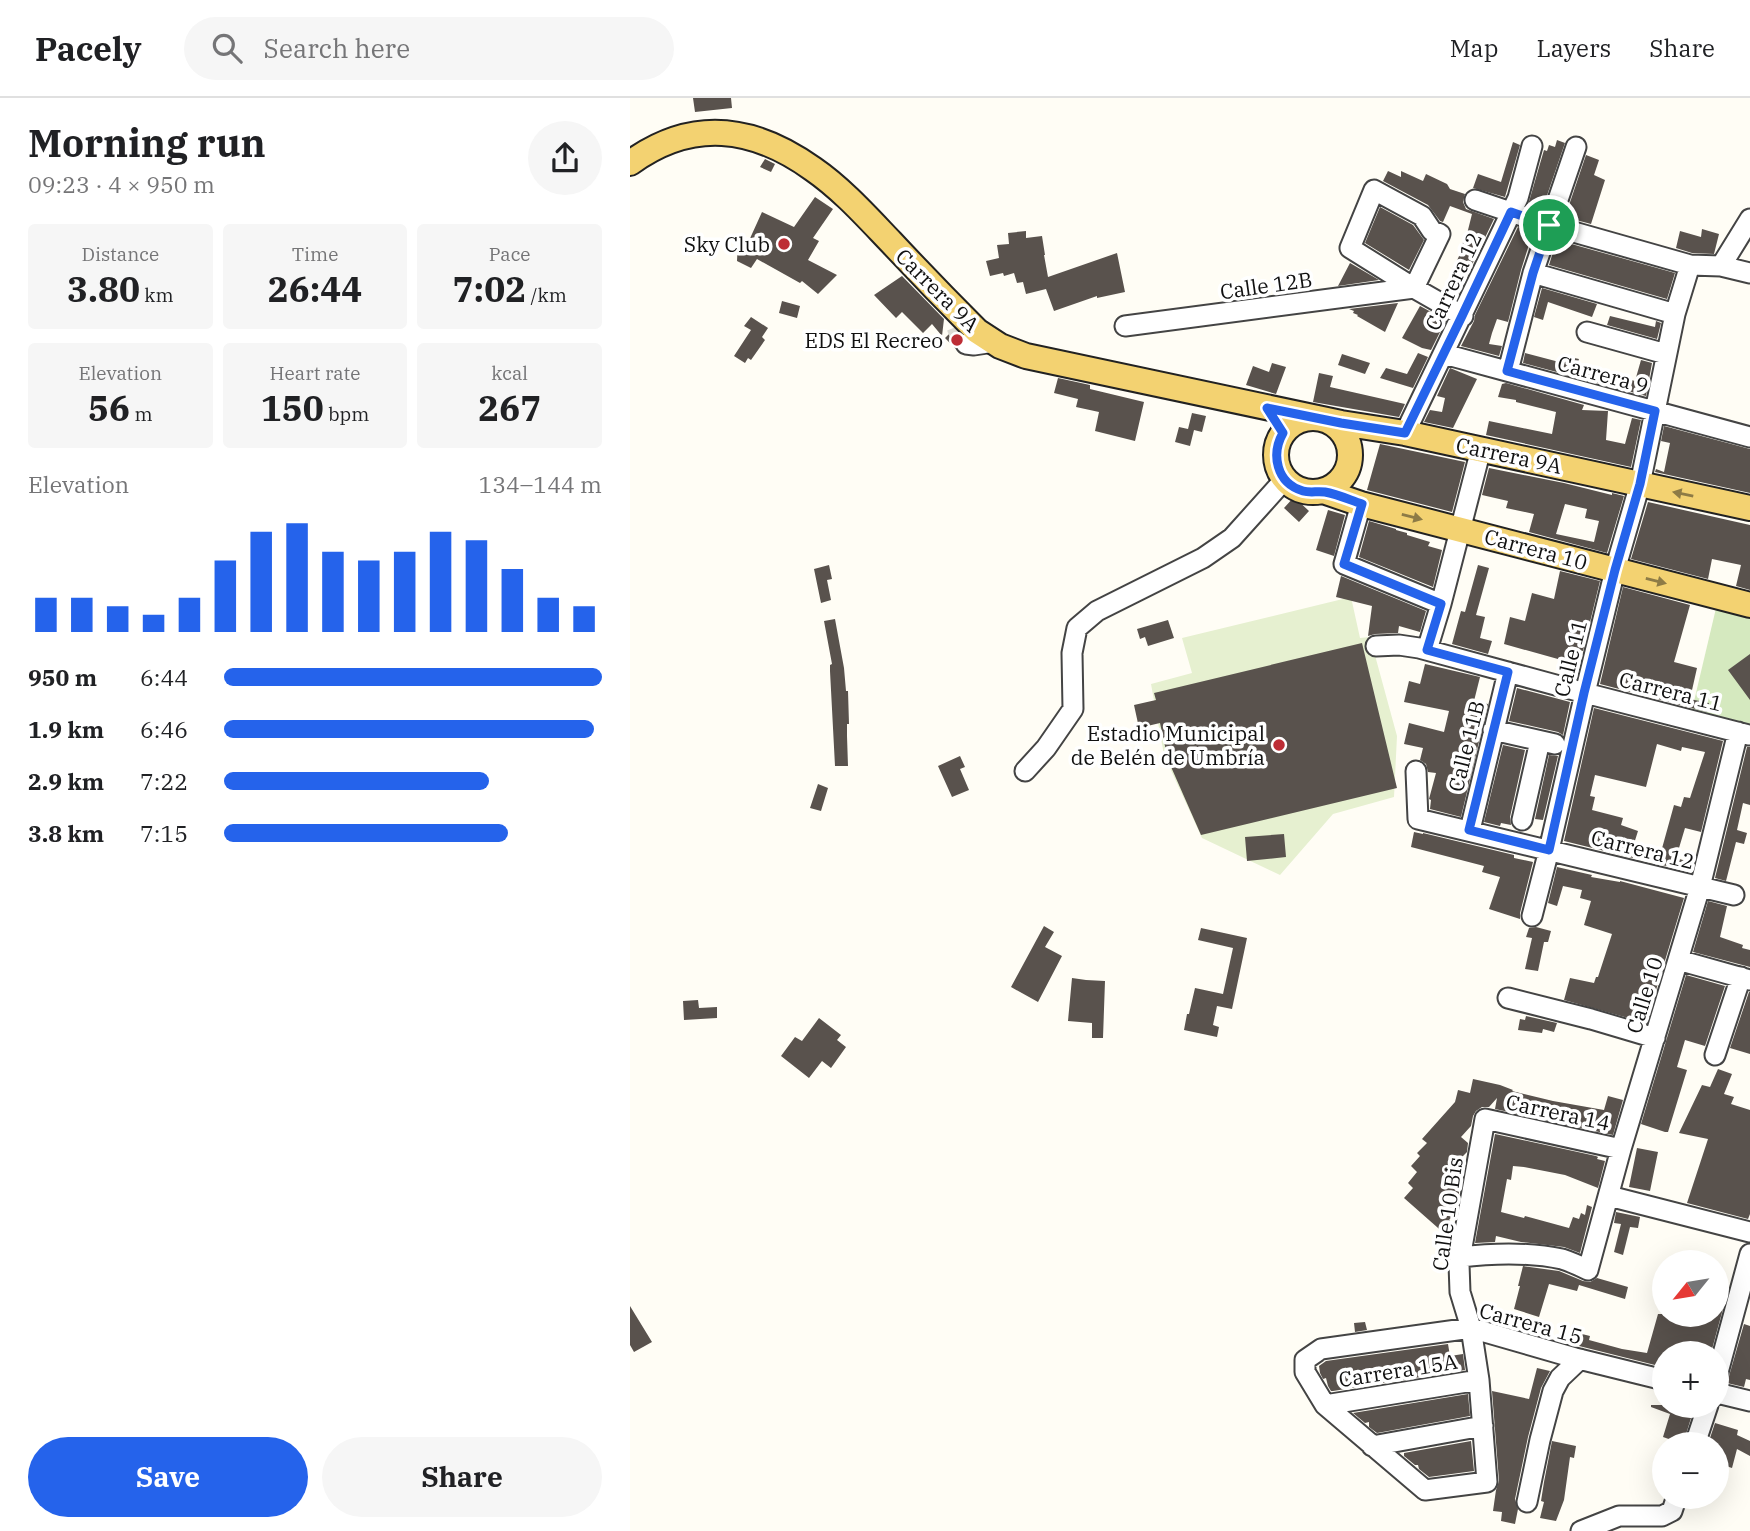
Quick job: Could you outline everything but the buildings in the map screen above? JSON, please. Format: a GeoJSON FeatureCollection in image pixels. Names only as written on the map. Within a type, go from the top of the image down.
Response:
{"type":"FeatureCollection","features":[{"type":"Feature","properties":{"kind":"main road","name":"Carrera 9A"},"geometry":{"type":"LineString","coordinates":[[630,163],[668,142],[714,132],[744,135],[786,151],[815,170],[855,204],[957,320],[1000,346],[1026,356],[1267,408],[1405,433],[1750,508]]}},
{"type":"Feature","properties":{"kind":"main road"},"geometry":{"type":"LineString","coordinates":[[1267,408],[1283,433]]}},
{"type":"Feature","properties":{"kind":"main road"},"geometry":{"type":"LineString","coordinates":[[1323,419],[1334,425],[1348,443],[1348,467],[1334,486],[1323,491],[1302,491],[1285,480],[1278,469],[1277,444],[1291,425],[1301,420],[1323,419]]}},
{"type":"Feature","properties":{"kind":"main road","name":"Carrera 10"},"geometry":{"type":"LineString","coordinates":[[1323,491],[1362,504],[1750,605]]}},
{"type":"Feature","properties":{"kind":"street","name":"Carrera 12"},"geometry":{"type":"LineString","coordinates":[[1405,433],[1518,198],[1532,146]]}},
{"type":"Feature","properties":{"kind":"street"},"geometry":{"type":"LineString","coordinates":[[1507,371],[1533,273],[1576,147]]}},
{"type":"Feature","properties":{"kind":"street"},"geometry":{"type":"LineString","coordinates":[[1414,288],[1440,234],[1432,231],[1422,216],[1374,190],[1350,248],[1414,288],[1462,316]]}},
{"type":"Feature","properties":{"kind":"street"},"geometry":{"type":"LineString","coordinates":[[1475,200],[1549,225],[1690,265],[1721,266],[1750,273]]}},
{"type":"Feature","properties":{"kind":"street"},"geometry":{"type":"LineString","coordinates":[[1721,266],[1750,219]]}},
{"type":"Feature","properties":{"kind":"street","name":"Calle 11"},"geometry":{"type":"LineString","coordinates":[[1532,916],[1584,693],[1640,484],[1675,314],[1690,265]]}},
{"type":"Feature","properties":{"kind":"street"},"geometry":{"type":"LineString","coordinates":[[1533,273],[1675,314]]}},
{"type":"Feature","properties":{"kind":"street","name":"Calle 12B"},"geometry":{"type":"LineString","coordinates":[[1125,326],[1414,288]]}},
{"type":"Feature","properties":{"kind":"street"},"geometry":{"type":"LineString","coordinates":[[1587,332],[1666,354]]}},
{"type":"Feature","properties":{"kind":"street"},"geometry":{"type":"LineString","coordinates":[[966,344],[994,342]]}},
{"type":"Feature","properties":{"kind":"street","name":"Carrera 9"},"geometry":{"type":"LineString","coordinates":[[1444,354],[1750,437]]}},
{"type":"Feature","properties":{"kind":"street"},"geometry":{"type":"LineString","coordinates":[[1427,650],[1481,449]]}},
{"type":"Feature","properties":{"kind":"street"},"geometry":{"type":"LineString","coordinates":[[1025,771],[1046,748],[1073,709],[1072,653],[1077,628],[1097,611],[1203,558],[1232,538],[1285,480]]}},
{"type":"Feature","properties":{"kind":"street"},"geometry":{"type":"LineString","coordinates":[[1362,504],[1344,564],[1441,604]]}},
{"type":"Feature","properties":{"kind":"street","name":"Carrera 11"},"geometry":{"type":"LineString","coordinates":[[1376,646],[1399,645],[1427,650],[1744,734]]}},
{"type":"Feature","properties":{"kind":"street","name":"Calle 11B"},"geometry":{"type":"LineString","coordinates":[[1469,830],[1508,672]]}},
{"type":"Feature","properties":{"kind":"street"},"geometry":{"type":"LineString","coordinates":[[1493,730],[1548,743],[1522,820]]}},
{"type":"Feature","properties":{"kind":"street","name":"Calle 10"},"geometry":{"type":"LineString","coordinates":[[1460,1256],[1492,1253],[1527,1255],[1563,1260],[1588,1270],[1621,1149],[1744,734]]}},
{"type":"Feature","properties":{"kind":"street","name":"Carrera 12"},"geometry":{"type":"LineString","coordinates":[[1416,771],[1418,819],[1734,895]]}},
{"type":"Feature","properties":{"kind":"street"},"geometry":{"type":"LineString","coordinates":[[1678,960],[1745,979],[1715,1055]]}},
{"type":"Feature","properties":{"kind":"street"},"geometry":{"type":"LineString","coordinates":[[1508,998],[1655,1038]]}},
{"type":"Feature","properties":{"kind":"street","name":"Carrera 14"},"geometry":{"type":"LineString","coordinates":[[1485,1119],[1621,1149]]}},
{"type":"Feature","properties":{"kind":"street","name":"Calle 10 Bis"},"geometry":{"type":"LineString","coordinates":[[1372,1446],[1425,1490],[1487,1482],[1479,1380],[1471,1328],[1460,1292],[1460,1256],[1485,1119]]}},
{"type":"Feature","properties":{"kind":"street"},"geometry":{"type":"LineString","coordinates":[[1609,1196],[1750,1232]]}},
{"type":"Feature","properties":{"kind":"street"},"geometry":{"type":"LineString","coordinates":[[1726,1341],[1750,1254]]}},
{"type":"Feature","properties":{"kind":"street","name":"Carrera 15"},"geometry":{"type":"LineString","coordinates":[[1325,1405],[1306,1372],[1305,1360],[1321,1349],[1471,1328],[1652,1377]]}},
{"type":"Feature","properties":{"kind":"street"},"geometry":{"type":"LineString","coordinates":[[1527,1502],[1553,1391],[1559,1378],[1580,1359]]}},
{"type":"Feature","properties":{"kind":"street","name":"Carrera 15A"},"geometry":{"type":"LineString","coordinates":[[1325,1405],[1479,1380]]}},
{"type":"Feature","properties":{"kind":"street"},"geometry":{"type":"LineString","coordinates":[[1729,1396],[1750,1401]]}},
{"type":"Feature","properties":{"kind":"street"},"geometry":{"type":"LineString","coordinates":[[1325,1405],[1372,1446],[1483,1426]]}},
{"type":"Feature","properties":{"kind":"street"},"geometry":{"type":"LineString","coordinates":[[1581,1531],[1619,1516],[1662,1516],[1669,1509]]}},
{"type":"Feature","properties":{"kind":"green space","name":"Estadio Municipal de Belén de Umbría"},"geometry":{"type":"Polygon","coordinates":[[[1351,597],[1360,638],[1370,637],[1397,736],[1394,797],[1333,814],[1280,875],[1202,838],[1164,755],[1151,684],[1192,673],[1182,638],[1351,597]]]}},
{"type":"Feature","properties":{"kind":"green space"},"geometry":{"type":"Polygon","coordinates":[[[1717,604],[1750,613],[1750,728],[1691,714],[1717,604]]]}},
{"type":"Feature","properties":{"kind":"tunnel"},"geometry":{"type":"LineString","coordinates":[[956,327],[961,340],[966,344]]}},
{"type":"Feature","properties":{"kind":"place","name":"Sky Club"},"geometry":{"type":"Point","coordinates":[784,244]}},
{"type":"Feature","properties":{"kind":"place","name":"EDS El Recreo"},"geometry":{"type":"Point","coordinates":[957,340]}},
{"type":"Feature","properties":{"kind":"place","name":"Estadio Municipal de Belén de Umbría"},"geometry":{"type":"Point","coordinates":[1279,745]}},
{"type":"Feature","properties":{"kind":"route"},"geometry":{"type":"LineString","coordinates":[[1511,212],[1549,225],[1533,273],[1507,371],[1655,411],[1640,484],[1584,693],[1549,850],[1469,830],[1508,672],[1427,650],[1441,604],[1344,564],[1362,504],[1323,491],[1302,491],[1285,480],[1278,469],[1276,456],[1277,444],[1283,433],[1267,408],[1405,433],[1511,212]]}}]}
